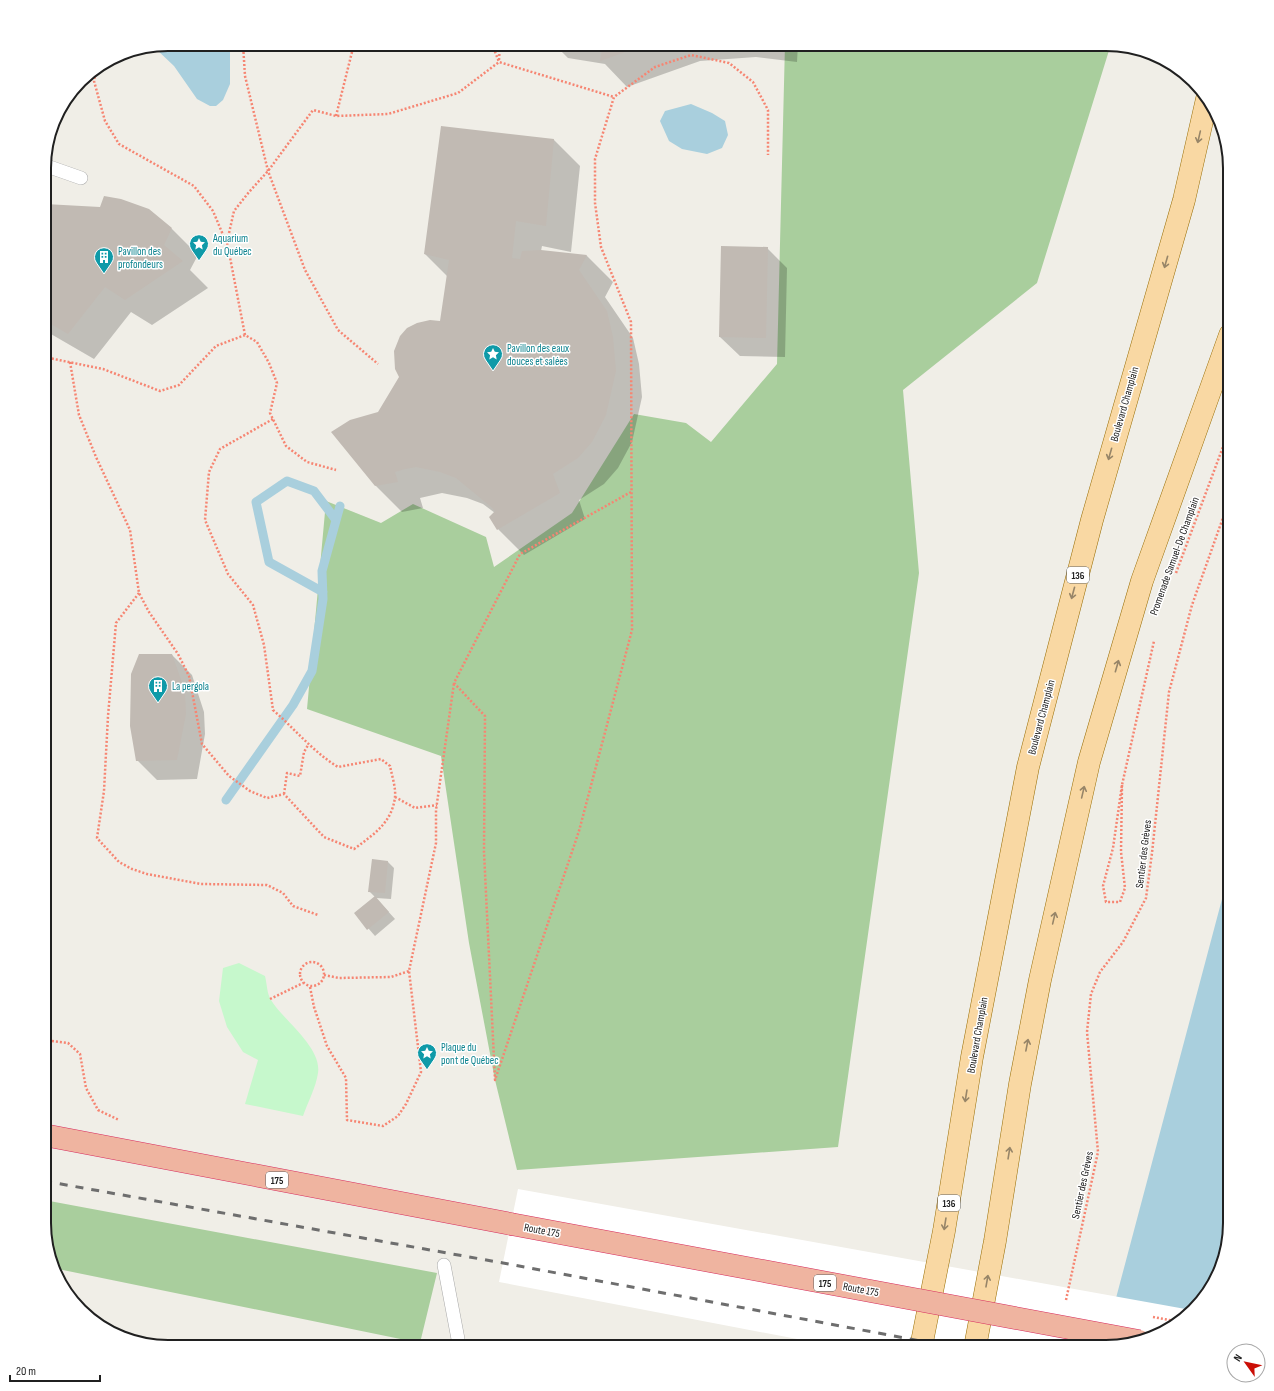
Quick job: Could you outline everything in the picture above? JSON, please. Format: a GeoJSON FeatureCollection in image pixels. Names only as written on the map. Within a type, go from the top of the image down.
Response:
{"type":"FeatureCollection","features":[{"type":"Feature","properties":{"kind":"highway","name":"Route 175"},"geometry":{"type":"LineString","coordinates":[[51,1136],[1125,1338]]}},
{"type":"Feature","properties":{"kind":"main road","name":"Boulevard Champlain"},"geometry":{"type":"LineString","coordinates":[[922,1340],[944,1231],[972,1057],[1028,767],[1092,520],[1184,200],[1206,108]]}},
{"type":"Feature","properties":{"kind":"main road"},"geometry":{"type":"LineString","coordinates":[[976,1340],[1030,1032],[1090,762],[1142,581],[1223,355]]}},
{"type":"Feature","properties":{"kind":"lane"},"geometry":{"type":"LineString","coordinates":[[51,167],[81,178]]}},
{"type":"Feature","properties":{"kind":"lane"},"geometry":{"type":"LineString","coordinates":[[444,1265],[458,1340]]}},
{"type":"Feature","properties":{"kind":"path"},"geometry":{"type":"LineString","coordinates":[[243,51],[245,76],[268,171],[306,270],[338,330],[378,364]]}},
{"type":"Feature","properties":{"kind":"path"},"geometry":{"type":"LineString","coordinates":[[336,116],[352,51]]}},
{"type":"Feature","properties":{"kind":"path"},"geometry":{"type":"LineString","coordinates":[[495,51],[499,62]]}},
{"type":"Feature","properties":{"kind":"path"},"geometry":{"type":"LineString","coordinates":[[227,242],[234,211],[248,192],[268,171],[313,110],[336,116],[388,114],[458,93],[499,62],[500,51]]}},
{"type":"Feature","properties":{"kind":"path"},"geometry":{"type":"LineString","coordinates":[[454,683],[485,716],[484,852],[494,1080],[579,831],[632,630],[631,322],[601,247],[595,203],[596,159],[614,97],[655,67],[691,55],[729,63],[753,82],[768,110],[768,155]]}},
{"type":"Feature","properties":{"kind":"path"},"geometry":{"type":"LineString","coordinates":[[499,62],[614,97]]}},
{"type":"Feature","properties":{"kind":"path"},"geometry":{"type":"LineString","coordinates":[[95,77],[94,81],[105,121],[119,144],[194,186],[213,211],[227,242],[245,335],[257,342],[269,363],[277,383],[270,413],[286,446],[306,462],[336,470]]}},
{"type":"Feature","properties":{"kind":"path"},"geometry":{"type":"LineString","coordinates":[[51,358],[104,369],[160,391],[179,385],[216,346],[245,335]]}},
{"type":"Feature","properties":{"kind":"path"},"geometry":{"type":"LineString","coordinates":[[70,362],[80,415],[96,457],[130,530],[139,593],[149,612],[178,654],[189,676],[202,744],[229,776],[250,791],[267,798],[284,794]]}},
{"type":"Feature","properties":{"kind":"path"},"geometry":{"type":"LineString","coordinates":[[273,419],[220,449],[209,472],[205,520],[228,574],[252,605],[264,645],[273,710],[291,725],[308,745],[323,758],[338,767],[381,759],[390,766],[395,797],[389,817],[378,832],[354,849],[324,837],[284,794]]}},
{"type":"Feature","properties":{"kind":"path","name":"Promenade Samuel-De Champlain"},"geometry":{"type":"LineString","coordinates":[[1175,575],[1223,447]]}},
{"type":"Feature","properties":{"kind":"path"},"geometry":{"type":"LineString","coordinates":[[310,987],[314,1007],[327,1046],[346,1078],[347,1120],[383,1126],[398,1116],[406,1104],[421,1072],[409,971],[436,843],[437,805],[454,683],[520,554],[631,492]]}},
{"type":"Feature","properties":{"kind":"path","name":"Sentier des Grèves"},"geometry":{"type":"LineString","coordinates":[[1066,1301],[1098,1152],[1087,1032],[1091,994],[1100,972],[1123,942],[1146,898],[1169,692],[1192,606],[1223,518]]}},
{"type":"Feature","properties":{"kind":"path"},"geometry":{"type":"LineString","coordinates":[[139,593],[116,623],[108,716],[104,791],[97,838],[119,862],[132,869],[147,874],[201,884],[267,885],[283,893],[294,906],[318,915]]}},
{"type":"Feature","properties":{"kind":"path"},"geometry":{"type":"LineString","coordinates":[[1122,785],[1121,852],[1125,888],[1120,902],[1106,902],[1103,886],[1113,848],[1122,785],[1156,635]]}},
{"type":"Feature","properties":{"kind":"path"},"geometry":{"type":"LineString","coordinates":[[284,794],[287,773],[300,776],[304,752],[308,745]]}},
{"type":"Feature","properties":{"kind":"path"},"geometry":{"type":"LineString","coordinates":[[395,797],[415,808],[437,805]]}},
{"type":"Feature","properties":{"kind":"path"},"geometry":{"type":"LineString","coordinates":[[315,962],[322,967],[324,975],[318,985],[310,987],[303,983],[299,976],[304,965],[315,962]]}},
{"type":"Feature","properties":{"kind":"path"},"geometry":{"type":"LineString","coordinates":[[324,975],[339,978],[390,977],[409,971]]}},
{"type":"Feature","properties":{"kind":"path"},"geometry":{"type":"LineString","coordinates":[[270,999],[303,983]]}},
{"type":"Feature","properties":{"kind":"path"},"geometry":{"type":"LineString","coordinates":[[51,1041],[68,1043],[80,1054],[86,1088],[98,1110],[122,1122]]}},
{"type":"Feature","properties":{"kind":"green space"},"geometry":{"type":"Polygon","coordinates":[[[785,51],[1109,51],[1037,283],[903,390],[919,573],[838,1147],[517,1170],[495,1080],[469,943],[441,756],[307,709],[326,501],[381,523],[413,504],[486,537],[494,567],[572,513],[634,414],[686,423],[711,442],[777,364],[785,51]]]}},
{"type":"Feature","properties":{"kind":"green space"},"geometry":{"type":"Polygon","coordinates":[[[239,963],[265,976],[271,1000],[314,1053],[318,1063],[318,1073],[314,1089],[303,1116],[245,1104],[258,1060],[243,1052],[227,1027],[219,1001],[223,968],[239,963]]]}},
{"type":"Feature","properties":{"kind":"green space"},"geometry":{"type":"Polygon","coordinates":[[[51,1201],[437,1273],[421,1340],[405,1340],[61,1270],[53,1246],[51,1201]]]}},
{"type":"Feature","properties":{"kind":"water"},"geometry":{"type":"Polygon","coordinates":[[[230,51],[230,84],[223,100],[216,106],[210,106],[197,99],[174,66],[159,52],[230,51]]]}},
{"type":"Feature","properties":{"kind":"water"},"geometry":{"type":"Polygon","coordinates":[[[691,104],[712,113],[725,121],[728,135],[722,148],[707,154],[682,149],[669,141],[660,121],[665,111],[691,104]]]}},
{"type":"Feature","properties":{"kind":"water"},"geometry":{"type":"Polygon","coordinates":[[[1223,895],[1223,1223],[1219,1253],[1211,1275],[1203,1288],[1189,1306],[1177,1316],[1147,1333],[1121,1339],[1105,1340],[1223,895]]]}},
{"type":"Feature","properties":{"kind":"pier"},"geometry":{"type":"Polygon","coordinates":[[[518,1189],[1185,1309],[1177,1316],[1151,1331],[1121,1339],[802,1340],[499,1282],[518,1189]]]}},
{"type":"Feature","properties":{"kind":"building"},"geometry":{"type":"Polygon","coordinates":[[[602,51],[628,51],[600,61],[602,51]]]}},
{"type":"Feature","properties":{"kind":"building"},"geometry":{"type":"Polygon","coordinates":[[[441,126],[554,139],[546,226],[516,221],[512,258],[520,259],[522,251],[541,250],[587,255],[579,270],[607,311],[613,337],[616,371],[606,415],[592,442],[578,458],[553,474],[560,493],[497,530],[489,517],[495,511],[456,478],[440,472],[416,467],[405,469],[395,472],[398,482],[375,486],[331,432],[350,420],[378,412],[399,377],[395,369],[394,351],[400,336],[407,328],[417,323],[430,320],[440,321],[449,260],[424,254],[441,126]]]}},
{"type":"Feature","properties":{"kind":"building","name":"Pavillon des profondeurs"},"geometry":{"type":"Polygon","coordinates":[[[104,196],[121,199],[149,209],[172,228],[164,245],[183,261],[125,300],[105,287],[68,334],[51,324],[51,204],[100,207],[104,196]]]}},
{"type":"Feature","properties":{"kind":"building"},"geometry":{"type":"Polygon","coordinates":[[[721,246],[768,247],[766,338],[719,337],[721,246]]]}},
{"type":"Feature","properties":{"kind":"building","name":"La pergola"},"geometry":{"type":"Polygon","coordinates":[[[139,654],[172,654],[185,691],[186,714],[177,760],[136,761],[130,726],[131,674],[139,654]]]}},
{"type":"Feature","properties":{"kind":"building"},"geometry":{"type":"Polygon","coordinates":[[[372,859],[388,861],[385,893],[368,892],[372,859]]]}},
{"type":"Feature","properties":{"kind":"building"},"geometry":{"type":"Polygon","coordinates":[[[375,896],[389,912],[367,930],[354,913],[375,896]]]}},
{"type":"Feature","properties":{"kind":"waterway"},"geometry":{"type":"LineString","coordinates":[[323,592],[269,562],[256,502],[287,481],[314,491],[336,520]]}},
{"type":"Feature","properties":{"kind":"waterway"},"geometry":{"type":"LineString","coordinates":[[226,800],[293,705],[312,671],[323,599],[322,571],[340,506]]}},
{"type":"Feature","properties":{"kind":"railway"},"geometry":{"type":"LineString","coordinates":[[51,1182],[503,1263],[916,1340]]}},
{"type":"Feature","properties":{"kind":"place","name":"Aquarium du Québec"},"geometry":{"type":"Point","coordinates":[199,261]}},
{"type":"Feature","properties":{"kind":"place","name":"Pavillon des profondeurs"},"geometry":{"type":"Point","coordinates":[104,274]}},
{"type":"Feature","properties":{"kind":"place","name":"Pavillon des eaux douces et salées"},"geometry":{"type":"Point","coordinates":[493,371]}},
{"type":"Feature","properties":{"kind":"place","name":"La pergola"},"geometry":{"type":"Point","coordinates":[158,703]}},
{"type":"Feature","properties":{"kind":"place","name":"Plaque du pont de Québec"},"geometry":{"type":"Point","coordinates":[427,1070]}}]}
